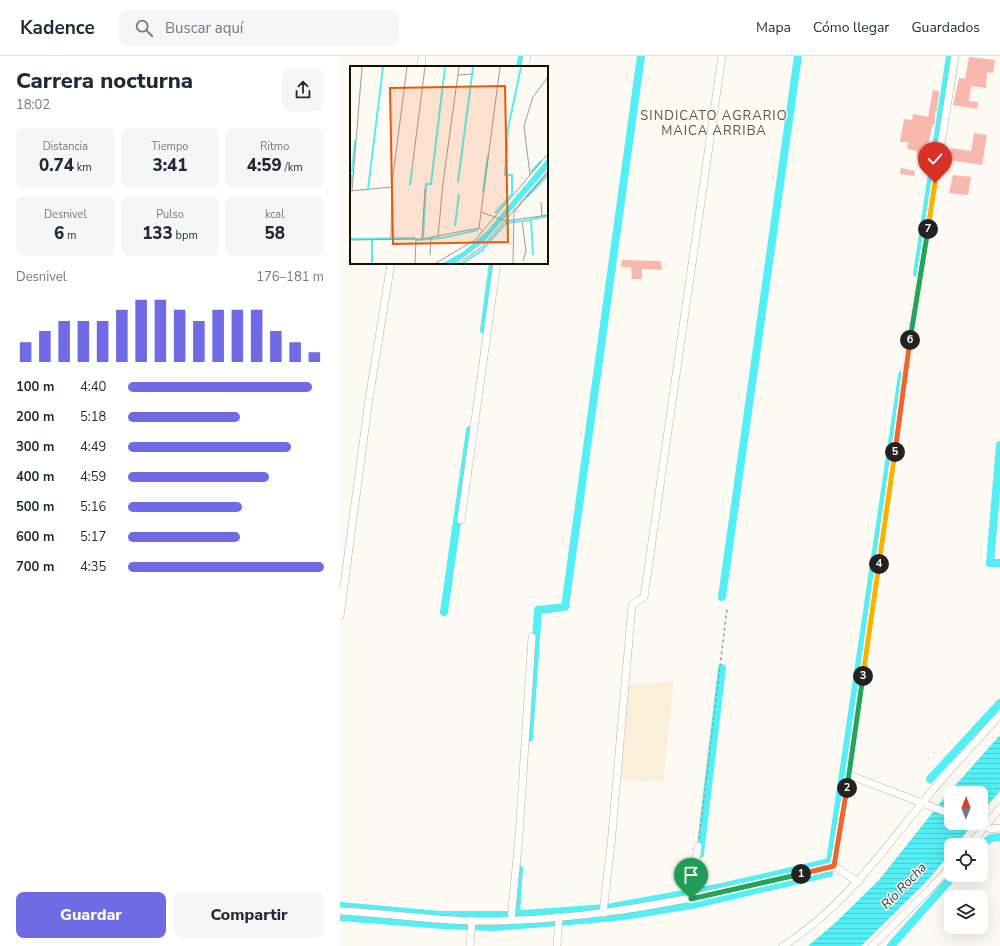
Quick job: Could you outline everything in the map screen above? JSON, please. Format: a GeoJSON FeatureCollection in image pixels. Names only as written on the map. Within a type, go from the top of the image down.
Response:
{"type":"FeatureCollection","features":[{"type":"Feature","properties":{"kind":"street"},"geometry":{"type":"LineString","coordinates":[[421,66],[422,56]]}},
{"type":"Feature","properties":{"kind":"street"},"geometry":{"type":"LineString","coordinates":[[525,66],[527,56]]}},
{"type":"Feature","properties":{"kind":"street"},"geometry":{"type":"LineString","coordinates":[[603,913],[614,822],[632,605],[644,596],[722,56]]}},
{"type":"Feature","properties":{"kind":"street"},"geometry":{"type":"LineString","coordinates":[[834,866],[849,775],[911,334],[955,56]]}},
{"type":"Feature","properties":{"kind":"street"},"geometry":{"type":"LineString","coordinates":[[340,616],[369,399],[391,264]]}},
{"type":"Feature","properties":{"kind":"street"},"geometry":{"type":"LineString","coordinates":[[461,520],[497,264]]}},
{"type":"Feature","properties":{"kind":"street"},"geometry":{"type":"LineString","coordinates":[[511,920],[519,836],[532,637]]}},
{"type":"Feature","properties":{"kind":"street"},"geometry":{"type":"LineString","coordinates":[[783,946],[809,929],[858,882],[1000,715]]}},
{"type":"Feature","properties":{"kind":"street"},"geometry":{"type":"LineString","coordinates":[[849,775],[944,811]]}},
{"type":"Feature","properties":{"kind":"street"},"geometry":{"type":"LineString","coordinates":[[988,817],[1000,808]]}},
{"type":"Feature","properties":{"kind":"street"},"geometry":{"type":"LineString","coordinates":[[988,826],[1000,828]]}},
{"type":"Feature","properties":{"kind":"street"},"geometry":{"type":"LineString","coordinates":[[691,899],[698,846]]}},
{"type":"Feature","properties":{"kind":"street"},"geometry":{"type":"LineString","coordinates":[[340,910],[416,918],[472,921],[511,920],[603,913],[691,899],[834,866],[858,882]]}},
{"type":"Feature","properties":{"kind":"street"},"geometry":{"type":"LineString","coordinates":[[872,946],[944,874]]}},
{"type":"Feature","properties":{"kind":"street"},"geometry":{"type":"LineString","coordinates":[[557,946],[559,916]]}},
{"type":"Feature","properties":{"kind":"street"},"geometry":{"type":"LineString","coordinates":[[470,946],[472,921]]}},
{"type":"Feature","properties":{"kind":"path"},"geometry":{"type":"LineString","coordinates":[[698,846],[727,609]]}},
{"type":"Feature","properties":{"kind":"shaded area"},"geometry":{"type":"Polygon","coordinates":[[[674,681],[663,782],[621,779],[629,685],[674,681]]]}},
{"type":"Feature","properties":{"kind":"water"},"geometry":{"type":"Polygon","coordinates":[[[1000,735],[1000,791],[988,805],[988,786],[955,786],[1000,735]]]}},
{"type":"Feature","properties":{"kind":"water","name":"Río Rocha"},"geometry":{"type":"Polygon","coordinates":[[[944,798],[944,830],[968,830],[962,838],[944,838],[944,861],[926,882],[861,946],[808,946],[835,923],[879,880],[944,798]]]}},
{"type":"Feature","properties":{"kind":"building"},"geometry":{"type":"Polygon","coordinates":[[[969,57],[995,60],[993,73],[987,72],[986,88],[971,86],[969,101],[978,102],[977,109],[953,105],[959,78],[965,79],[969,57]]]}},
{"type":"Feature","properties":{"kind":"building"},"geometry":{"type":"Polygon","coordinates":[[[933,90],[939,91],[937,111],[935,111],[935,124],[933,124],[928,144],[933,145],[930,161],[917,158],[917,151],[907,149],[908,142],[900,142],[904,119],[912,120],[913,114],[928,117],[933,90]]]}},
{"type":"Feature","properties":{"kind":"building"},"geometry":{"type":"Polygon","coordinates":[[[974,133],[987,135],[982,165],[949,160],[951,148],[971,151],[974,133]]]}},
{"type":"Feature","properties":{"kind":"building"},"geometry":{"type":"Polygon","coordinates":[[[901,168],[915,171],[914,176],[900,174],[901,168]]]}},
{"type":"Feature","properties":{"kind":"building"},"geometry":{"type":"Polygon","coordinates":[[[953,175],[971,177],[968,195],[949,193],[953,175]]]}},
{"type":"Feature","properties":{"kind":"building"},"geometry":{"type":"Polygon","coordinates":[[[622,260],[661,261],[662,270],[642,269],[642,279],[632,279],[631,267],[621,267],[622,260]]]}},
{"type":"Feature","properties":{"kind":"waterway"},"geometry":{"type":"LineString","coordinates":[[520,66],[522,56]]}},
{"type":"Feature","properties":{"kind":"waterway"},"geometry":{"type":"LineString","coordinates":[[529,738],[538,610],[565,607],[641,56]]}},
{"type":"Feature","properties":{"kind":"waterway"},"geometry":{"type":"LineString","coordinates":[[722,597],[798,56]]}},
{"type":"Feature","properties":{"kind":"waterway"},"geometry":{"type":"LineString","coordinates":[[917,273],[950,56]]}},
{"type":"Feature","properties":{"kind":"waterway"},"geometry":{"type":"LineString","coordinates":[[484,330],[493,264]]}},
{"type":"Feature","properties":{"kind":"waterway"},"geometry":{"type":"LineString","coordinates":[[340,906],[441,915],[507,915],[607,908],[722,887],[830,862],[902,375]]}},
{"type":"Feature","properties":{"kind":"waterway"},"geometry":{"type":"LineString","coordinates":[[444,612],[470,430]]}},
{"type":"Feature","properties":{"kind":"waterway"},"geometry":{"type":"LineString","coordinates":[[1000,445],[990,563],[1000,563]]}},
{"type":"Feature","properties":{"kind":"waterway"},"geometry":{"type":"LineString","coordinates":[[700,854],[722,668]]}},
{"type":"Feature","properties":{"kind":"waterway"},"geometry":{"type":"LineString","coordinates":[[930,779],[1000,703]]}},
{"type":"Feature","properties":{"kind":"waterway"},"geometry":{"type":"LineString","coordinates":[[988,840],[991,838],[1000,837]]}},
{"type":"Feature","properties":{"kind":"waterway"},"geometry":{"type":"LineString","coordinates":[[516,915],[519,869]]}},
{"type":"Feature","properties":{"kind":"waterway"},"geometry":{"type":"LineString","coordinates":[[340,917],[442,925],[495,927],[582,920],[624,916],[692,905],[829,873]]}},
{"type":"Feature","properties":{"kind":"waterway"},"geometry":{"type":"LineString","coordinates":[[891,946],[948,882]]}},
{"type":"Feature","properties":{"kind":"district","name":"SINDICATO AGRARIO MAICA ARRIBA"},"geometry":{"type":"Point","coordinates":[714,124]}},
{"type":"Feature","properties":{"kind":"route"},"geometry":{"type":"LineString","coordinates":[[691,899],[834,866],[849,775],[911,334],[935,183]]}}]}
